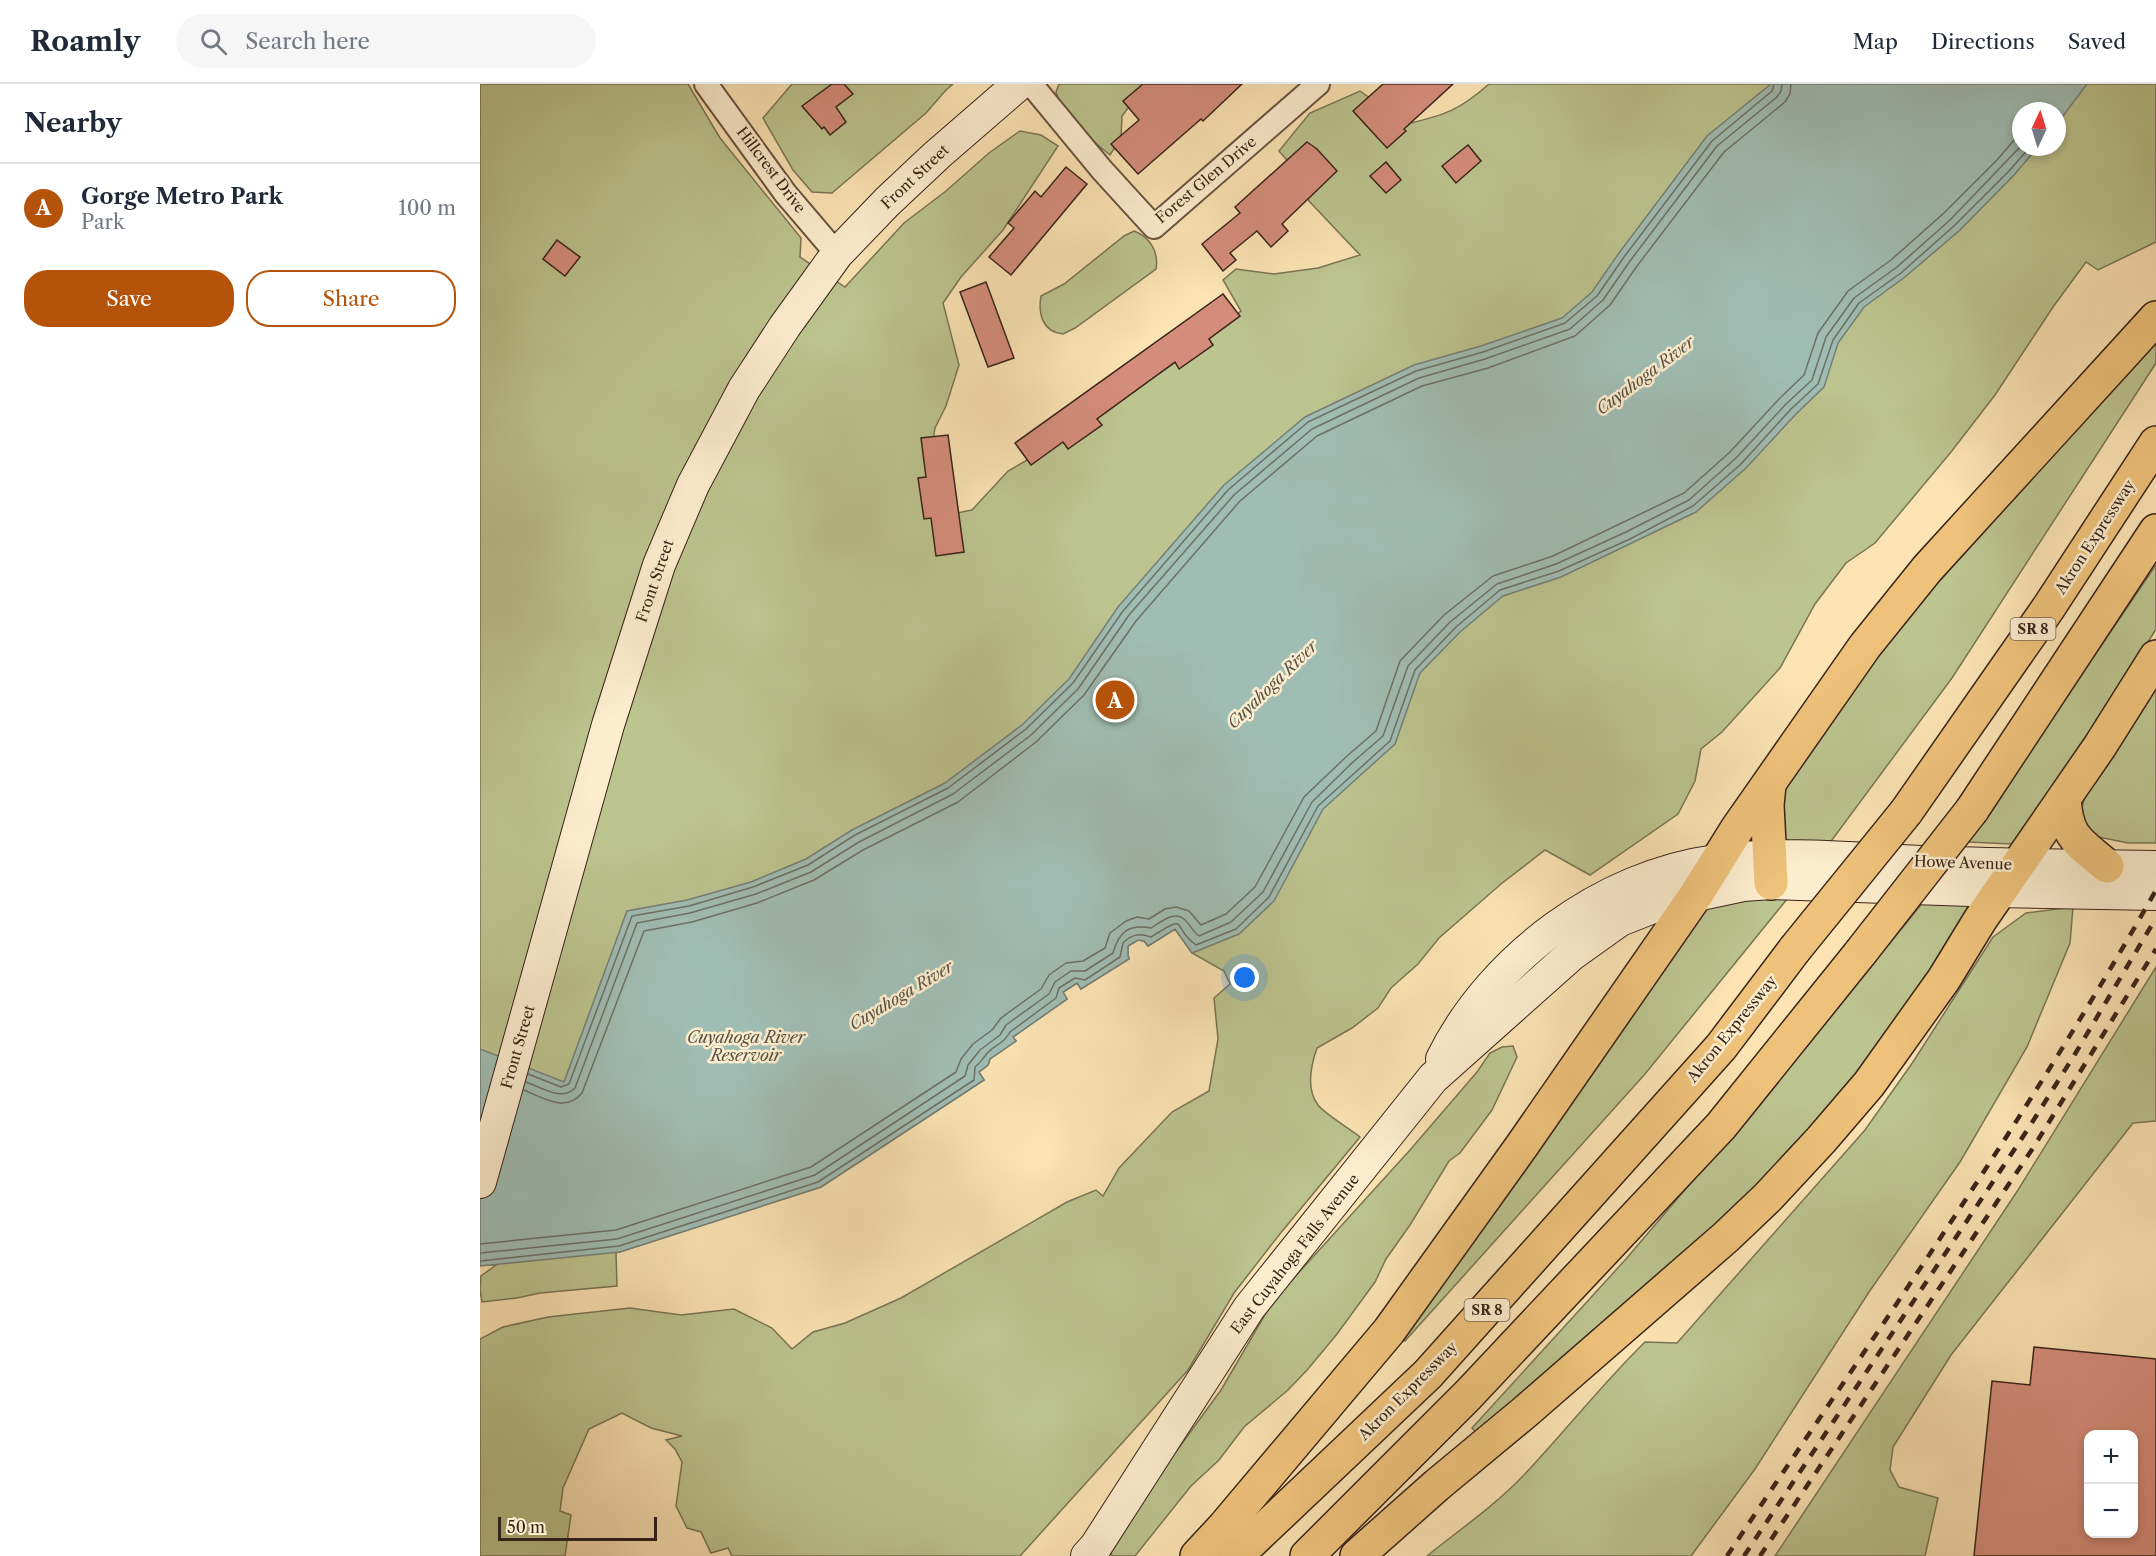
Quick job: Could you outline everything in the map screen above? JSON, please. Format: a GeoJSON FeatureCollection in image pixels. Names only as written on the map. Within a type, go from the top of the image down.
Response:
{"type":"FeatureCollection","features":[{"type":"Feature","properties":{"kind":"highway"},"geometry":{"type":"LineString","coordinates":[[1197,1556],[1389,1331],[1709,882],[1769,785],[1865,646],[1927,569],[2156,318]]}},
{"type":"Feature","properties":{"kind":"highway","name":"Akron Expressway"},"geometry":{"type":"LineString","coordinates":[[1236,1556],[1428,1374],[1721,1047],[1795,950],[1906,812],[2049,607],[2156,443]]}},
{"type":"Feature","properties":{"kind":"highway","name":"SR 8"},"geometry":{"type":"LineString","coordinates":[[1307,1556],[1468,1395],[1706,1143],[1861,952],[1972,810],[2156,531]]}},
{"type":"Feature","properties":{"kind":"highway"},"geometry":{"type":"LineString","coordinates":[[1358,1556],[1437,1485],[1726,1237],[1768,1197],[1869,1084],[1944,979],[1999,891],[2100,746],[2156,657]]}},
{"type":"Feature","properties":{"kind":"highway"},"geometry":{"type":"LineString","coordinates":[[1769,785],[1767,805],[1771,870]]}},
{"type":"Feature","properties":{"kind":"highway"},"geometry":{"type":"LineString","coordinates":[[2064,798],[2066,819],[2072,836],[2107,866]]}},
{"type":"Feature","properties":{"kind":"street","name":"Hillcrest Drive"},"geometry":{"type":"LineString","coordinates":[[706,84],[785,193],[837,254]]}},
{"type":"Feature","properties":{"kind":"street","name":"Front Street"},"geometry":{"type":"LineString","coordinates":[[480,1182],[608,725],[659,565],[693,485],[744,389],[785,326],[837,254],[937,155],[1019,84]]}},
{"type":"Feature","properties":{"kind":"street","name":"Forest Glen Drive"},"geometry":{"type":"LineString","coordinates":[[1031,84],[1102,170],[1154,227],[1318,84]]}},
{"type":"Feature","properties":{"kind":"street","name":"Howe Avenue"},"geometry":{"type":"LineString","coordinates":[[1771,870],[2018,865],[2156,867]]}},
{"type":"Feature","properties":{"kind":"street","name":"Howe Avenue"},"geometry":{"type":"LineString","coordinates":[[1771,870],[1999,891],[2156,894]]}},
{"type":"Feature","properties":{"kind":"street","name":"East Cuyahoga Falls Avenue"},"geometry":{"type":"LineString","coordinates":[[1087,1556],[1096,1546],[1249,1308],[1433,1078],[1571,955],[1620,920],[1709,882],[1771,870]]}},
{"type":"Feature","properties":{"kind":"green space"},"geometry":{"type":"Polygon","coordinates":[[[480,84],[688,84],[720,138],[801,238],[800,257],[845,287],[904,223],[946,191],[989,153],[1020,131],[1041,135],[1058,146],[1003,230],[961,277],[943,303],[959,365],[946,406],[935,428],[932,446],[957,513],[972,510],[1008,471],[1108,410],[1193,350],[1241,311],[1223,280],[1236,269],[1274,274],[1318,268],[1360,255],[1309,201],[1299,174],[1279,151],[1310,113],[1360,91],[1407,124],[1432,118],[1460,106],[1489,84],[2156,84],[2156,242],[2098,270],[2086,262],[2053,307],[1995,395],[1951,452],[1875,543],[1846,563],[1815,604],[1780,668],[1722,732],[1701,749],[1695,781],[1678,814],[1590,875],[1545,850],[1501,884],[1439,938],[1418,964],[1391,988],[1378,1008],[1352,1028],[1317,1048],[1311,1077],[1314,1099],[1326,1113],[1360,1137],[1234,1293],[1188,1370],[1020,1556],[732,1556],[728,1548],[711,1553],[701,1532],[687,1528],[676,1506],[682,1462],[675,1449],[666,1440],[682,1436],[651,1428],[622,1413],[589,1429],[563,1488],[560,1511],[571,1515],[565,1556],[480,1556],[480,1339],[503,1327],[548,1317],[630,1308],[681,1315],[734,1309],[772,1328],[792,1349],[813,1332],[845,1323],[901,1298],[1067,1202],[1096,1190],[1103,1196],[1119,1168],[1172,1112],[1209,1091],[1218,1039],[1214,998],[1230,984],[1224,971],[1192,953],[1175,929],[1148,946],[1144,941],[1138,940],[1128,946],[1129,959],[1081,989],[1077,983],[1063,992],[1067,999],[1013,1037],[1016,1041],[990,1059],[988,1065],[979,1072],[984,1080],[821,1187],[616,1253],[617,1286],[540,1293],[482,1302],[481,1276],[496,1265],[480,1265],[480,84]]]}},
{"type":"Feature","properties":{"kind":"green space"},"geometry":{"type":"Polygon","coordinates":[[[792,84],[953,84],[926,113],[832,193],[812,192],[793,170],[763,118],[792,84]]]}},
{"type":"Feature","properties":{"kind":"green space"},"geometry":{"type":"Polygon","coordinates":[[[1059,84],[1158,84],[1145,85],[1122,116],[1121,138],[1110,155],[1094,142],[1061,107],[1056,92],[1059,84]]]}},
{"type":"Feature","properties":{"kind":"green space"},"geometry":{"type":"Polygon","coordinates":[[[1134,231],[1145,237],[1155,251],[1156,269],[1075,328],[1063,334],[1050,330],[1041,315],[1041,296],[1064,284],[1124,236],[1134,231]]]}},
{"type":"Feature","properties":{"kind":"green space"},"geometry":{"type":"Polygon","coordinates":[[[2156,333],[2156,363],[1952,678],[1829,844],[1779,842],[1782,790],[1881,641],[2156,333]]]}},
{"type":"Feature","properties":{"kind":"green space"},"geometry":{"type":"Polygon","coordinates":[[[2156,565],[2156,629],[2069,770],[2012,844],[1968,842],[2156,565]]]}},
{"type":"Feature","properties":{"kind":"green space"},"geometry":{"type":"Polygon","coordinates":[[[2156,671],[2156,843],[2128,843],[2089,835],[2080,815],[2090,778],[2156,671]]]}},
{"type":"Feature","properties":{"kind":"green space"},"geometry":{"type":"Polygon","coordinates":[[[1792,893],[1645,1074],[1405,1341],[1398,1337],[1703,907],[1792,893]]]}},
{"type":"Feature","properties":{"kind":"green space"},"geometry":{"type":"Polygon","coordinates":[[[1925,900],[1969,901],[1966,919],[1904,1015],[1837,1099],[1775,1173],[1480,1437],[1472,1428],[1626,1259],[1786,1071],[1925,900]]]}},
{"type":"Feature","properties":{"kind":"green space"},"geometry":{"type":"Polygon","coordinates":[[[2073,907],[2070,943],[2027,1047],[1960,1162],[1869,1292],[1755,1469],[1691,1556],[1427,1556],[1511,1488],[1645,1342],[1677,1343],[1865,1130],[1913,1062],[1993,937],[2026,913],[2073,907]]]}},
{"type":"Feature","properties":{"kind":"green space"},"geometry":{"type":"Polygon","coordinates":[[[2156,967],[2156,1121],[2133,1123],[1951,1355],[1893,1447],[1890,1470],[1899,1487],[1938,1498],[1925,1556],[1775,1556],[2018,1190],[2156,967]]]}},
{"type":"Feature","properties":{"kind":"green space"},"geometry":{"type":"Polygon","coordinates":[[[1513,1046],[1517,1057],[1492,1110],[1460,1153],[1449,1161],[1410,1225],[1386,1259],[1375,1282],[1337,1334],[1288,1390],[1244,1427],[1219,1460],[1191,1486],[1135,1556],[1112,1556],[1111,1553],[1148,1490],[1221,1390],[1273,1301],[1410,1150],[1477,1072],[1490,1053],[1502,1047],[1513,1046]]]}},
{"type":"Feature","properties":{"kind":"water","name":"Cuyahoga River Reservoir"},"geometry":{"type":"Polygon","coordinates":[[[1771,84],[2087,84],[2066,112],[2066,102],[2012,102],[2012,156],[2030,156],[1960,230],[1905,277],[1864,307],[1838,343],[1824,387],[1746,468],[1696,512],[1561,577],[1503,596],[1460,632],[1420,673],[1395,744],[1323,809],[1274,901],[1239,934],[1192,953],[1175,929],[1148,946],[1144,941],[1138,940],[1128,946],[1129,959],[1081,989],[1077,983],[1063,992],[1067,999],[1013,1037],[1016,1041],[990,1059],[988,1065],[979,1072],[984,1080],[821,1187],[620,1252],[480,1266],[480,1049],[564,1082],[627,911],[687,900],[751,882],[806,859],[852,830],[945,783],[1022,725],[1069,679],[1118,607],[1224,485],[1305,417],[1414,365],[1481,346],[1562,318],[1592,292],[1707,136],[1771,84]]]}},
{"type":"Feature","properties":{"kind":"building"},"geometry":{"type":"Polygon","coordinates":[[[832,84],[844,84],[853,94],[836,107],[846,122],[830,135],[802,106],[832,84]]]}},
{"type":"Feature","properties":{"kind":"building"},"geometry":{"type":"Polygon","coordinates":[[[1143,84],[1242,84],[1203,121],[1201,119],[1138,174],[1111,144],[1139,120],[1123,101],[1143,84]]]}},
{"type":"Feature","properties":{"kind":"building"},"geometry":{"type":"Polygon","coordinates":[[[1383,84],[1453,84],[1404,129],[1406,131],[1387,148],[1353,111],[1383,84]]]}},
{"type":"Feature","properties":{"kind":"building"},"geometry":{"type":"Polygon","coordinates":[[[1307,142],[1317,149],[1337,171],[1282,224],[1288,231],[1271,247],[1257,231],[1230,253],[1236,260],[1223,271],[1202,244],[1240,213],[1235,207],[1307,142]]]}},
{"type":"Feature","properties":{"kind":"building"},"geometry":{"type":"Polygon","coordinates":[[[1468,145],[1481,161],[1456,183],[1442,166],[1468,145]]]}},
{"type":"Feature","properties":{"kind":"building"},"geometry":{"type":"Polygon","coordinates":[[[1386,162],[1401,180],[1386,193],[1370,176],[1386,162]]]}},
{"type":"Feature","properties":{"kind":"building"},"geometry":{"type":"Polygon","coordinates":[[[1066,167],[1087,184],[1011,275],[989,257],[1014,228],[1008,223],[1035,191],[1041,197],[1066,167]]]}},
{"type":"Feature","properties":{"kind":"building"},"geometry":{"type":"Polygon","coordinates":[[[557,240],[580,257],[565,276],[543,259],[557,240]]]}},
{"type":"Feature","properties":{"kind":"building"},"geometry":{"type":"Polygon","coordinates":[[[986,282],[1014,358],[988,367],[960,292],[986,282]]]}},
{"type":"Feature","properties":{"kind":"building"},"geometry":{"type":"Polygon","coordinates":[[[1223,294],[1240,316],[1209,339],[1213,345],[1179,369],[1175,362],[1097,419],[1102,425],[1068,449],[1063,442],[1031,465],[1015,443],[1223,294]]]}},
{"type":"Feature","properties":{"kind":"building"},"geometry":{"type":"Polygon","coordinates":[[[948,435],[964,552],[936,556],[931,518],[924,519],[918,478],[926,477],[921,438],[948,435]]]}},
{"type":"Feature","properties":{"kind":"building"},"geometry":{"type":"Polygon","coordinates":[[[2034,1347],[2156,1359],[2156,1556],[1974,1556],[1992,1381],[2030,1385],[2034,1347]]]}},
{"type":"Feature","properties":{"kind":"railway"},"geometry":{"type":"LineString","coordinates":[[1727,1556],[2002,1144],[2106,976],[2156,890]]}},
{"type":"Feature","properties":{"kind":"railway"},"geometry":{"type":"LineString","coordinates":[[1744,1556],[2028,1129],[2156,918]]}},
{"type":"Feature","properties":{"kind":"railway"},"geometry":{"type":"LineString","coordinates":[[1760,1556],[2033,1148],[2156,949]]}},
{"type":"Feature","properties":{"kind":"place","name":"Gorge Metro Park"},"geometry":{"type":"Point","coordinates":[1115,700]}},
{"type":"Feature","properties":{"kind":"water label","name":"Cuyahoga River"},"geometry":{"type":"Point","coordinates":[1645,375]}},
{"type":"Feature","properties":{"kind":"water label","name":"Cuyahoga River"},"geometry":{"type":"Point","coordinates":[1272,684]}},
{"type":"Feature","properties":{"kind":"water label","name":"Cuyahoga River"},"geometry":{"type":"Point","coordinates":[901,995]}}]}
